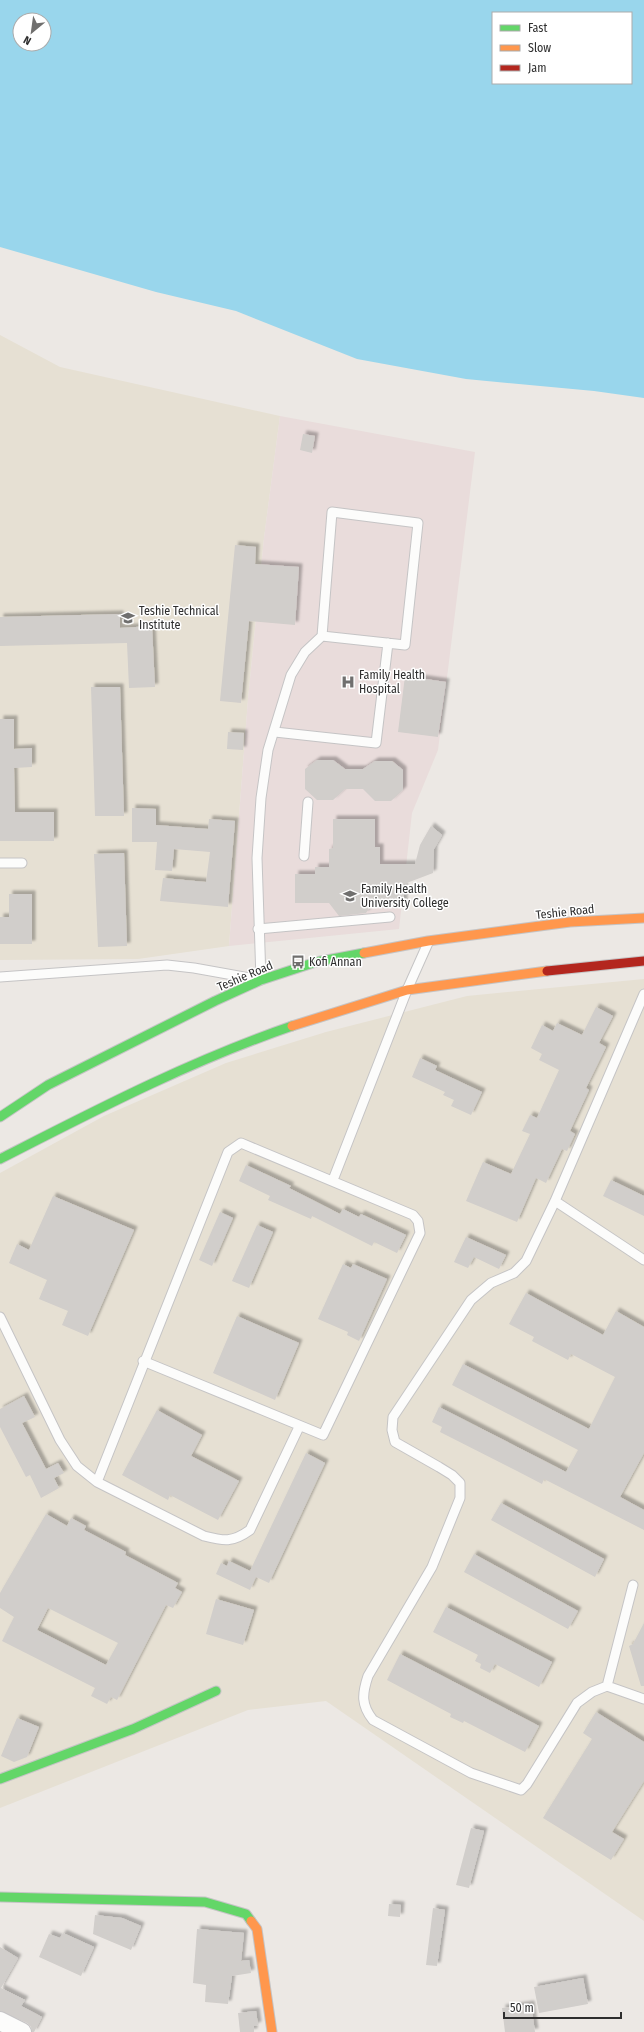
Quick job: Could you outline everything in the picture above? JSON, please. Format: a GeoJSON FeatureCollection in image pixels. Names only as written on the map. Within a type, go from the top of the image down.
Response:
{"type":"FeatureCollection","features":[{"type":"Feature","properties":{"kind":"main road","name":"Teshie Road"},"geometry":{"type":"LineString","coordinates":[[0,1117],[48,1085],[261,980],[316,962],[428,942],[570,922],[644,918]]}},
{"type":"Feature","properties":{"kind":"main road"},"geometry":{"type":"LineString","coordinates":[[0,1159],[147,1084],[256,1038],[407,990],[518,974],[644,961]]}},
{"type":"Feature","properties":{"kind":"main road"},"geometry":{"type":"LineString","coordinates":[[0,1779],[9,1777],[133,1729],[216,1691]]}},
{"type":"Feature","properties":{"kind":"main road"},"geometry":{"type":"LineString","coordinates":[[0,1897],[205,1902],[223,1906],[246,1914],[257,1929],[272,2032]]}},
{"type":"Feature","properties":{"kind":"street"},"geometry":{"type":"LineString","coordinates":[[0,2021],[22,2032]]}},
{"type":"Feature","properties":{"kind":"lane"},"geometry":{"type":"LineString","coordinates":[[0,977],[168,965],[261,980],[258,929],[257,858],[261,798],[268,750],[275,732],[291,675],[305,652],[322,636],[332,512],[418,523],[405,645],[322,636]]}},
{"type":"Feature","properties":{"kind":"lane"},"geometry":{"type":"LineString","coordinates":[[275,732],[376,743],[388,643]]}},
{"type":"Feature","properties":{"kind":"lane"},"geometry":{"type":"LineString","coordinates":[[304,856],[308,802]]}},
{"type":"Feature","properties":{"kind":"lane"},"geometry":{"type":"LineString","coordinates":[[0,863],[22,864]]}},
{"type":"Feature","properties":{"kind":"lane"},"geometry":{"type":"LineString","coordinates":[[258,929],[390,917]]}},
{"type":"Feature","properties":{"kind":"lane"},"geometry":{"type":"LineString","coordinates":[[333,1180],[407,990],[428,942]]}},
{"type":"Feature","properties":{"kind":"lane"},"geometry":{"type":"LineString","coordinates":[[644,994],[555,1201],[526,1262],[514,1273],[491,1284],[470,1300],[393,1417],[392,1430],[395,1442],[452,1475],[460,1483],[460,1498],[432,1567],[368,1676],[363,1689],[362,1700],[366,1710],[373,1720],[471,1773],[521,1790],[527,1784],[577,1703],[592,1692],[607,1686],[644,1699]]}},
{"type":"Feature","properties":{"kind":"lane"},"geometry":{"type":"LineString","coordinates":[[97,1482],[143,1361],[228,1152],[234,1146],[241,1142],[333,1180],[413,1215],[418,1222],[420,1233],[325,1433],[319,1435],[143,1361]]}},
{"type":"Feature","properties":{"kind":"lane"},"geometry":{"type":"LineString","coordinates":[[555,1201],[644,1260]]}},
{"type":"Feature","properties":{"kind":"lane"},"geometry":{"type":"LineString","coordinates":[[0,1317],[60,1440],[77,1466],[97,1482],[204,1536],[223,1540],[238,1539],[250,1530],[299,1427]]}},
{"type":"Feature","properties":{"kind":"lane"},"geometry":{"type":"LineString","coordinates":[[607,1686],[633,1585]]}},
{"type":"Feature","properties":{"kind":"shaded area","name":"Teshie Technical Institute"},"geometry":{"type":"Polygon","coordinates":[[[0,335],[60,367],[280,416],[264,538],[248,699],[229,946],[138,959],[0,960],[0,335]]]}},
{"type":"Feature","properties":{"kind":"shaded area","name":"Family Health Hospital"},"geometry":{"type":"Polygon","coordinates":[[[280,416],[475,452],[438,750],[412,813],[399,929],[229,946],[248,699],[264,538],[280,416]]]}},
{"type":"Feature","properties":{"kind":"shaded area"},"geometry":{"type":"Polygon","coordinates":[[[644,979],[644,1921],[326,1701],[248,1710],[0,1808],[0,1173],[104,1116],[226,1063],[326,1032],[467,996],[644,979]]]}},
{"type":"Feature","properties":{"kind":"water"},"geometry":{"type":"Polygon","coordinates":[[[0,0],[644,0],[644,398],[594,391],[466,379],[357,359],[236,311],[156,292],[0,247],[0,0]]]}},
{"type":"Feature","properties":{"kind":"building"},"geometry":{"type":"Polygon","coordinates":[[[303,434],[315,436],[312,453],[300,450],[303,434]]]}},
{"type":"Feature","properties":{"kind":"building"},"geometry":{"type":"Polygon","coordinates":[[[235,545],[256,547],[255,564],[299,567],[295,625],[249,621],[241,703],[220,701],[235,545]]]}},
{"type":"Feature","properties":{"kind":"building"},"geometry":{"type":"Polygon","coordinates":[[[120,614],[120,628],[152,626],[155,687],[129,688],[127,643],[0,646],[0,617],[120,614]]]}},
{"type":"Feature","properties":{"kind":"building"},"geometry":{"type":"Polygon","coordinates":[[[405,676],[446,682],[438,737],[398,732],[405,676]]]}},
{"type":"Feature","properties":{"kind":"building"},"geometry":{"type":"Polygon","coordinates":[[[91,687],[120,687],[124,816],[95,816],[91,687]]]}},
{"type":"Feature","properties":{"kind":"building"},"geometry":{"type":"Polygon","coordinates":[[[0,719],[14,719],[14,749],[32,748],[32,767],[14,768],[15,812],[54,812],[54,841],[0,841],[0,719]]]}},
{"type":"Feature","properties":{"kind":"building"},"geometry":{"type":"Polygon","coordinates":[[[228,732],[244,733],[243,750],[227,749],[228,732]]]}},
{"type":"Feature","properties":{"kind":"building"},"geometry":{"type":"Polygon","coordinates":[[[317,760],[333,760],[345,769],[363,769],[375,761],[392,761],[403,770],[403,790],[391,801],[375,801],[363,789],[345,789],[333,800],[317,800],[305,789],[305,769],[317,760]]]}},
{"type":"Feature","properties":{"kind":"building"},"geometry":{"type":"Polygon","coordinates":[[[132,808],[156,809],[156,825],[208,829],[209,819],[235,821],[228,907],[160,901],[163,878],[206,882],[210,852],[174,849],[172,871],[155,870],[157,842],[132,842],[132,808]]]}},
{"type":"Feature","properties":{"kind":"building"},"geometry":{"type":"Polygon","coordinates":[[[333,819],[375,819],[375,847],[380,847],[380,864],[415,864],[420,845],[431,826],[442,835],[434,849],[433,873],[404,884],[404,904],[372,904],[366,913],[339,916],[329,903],[295,903],[295,874],[315,874],[315,867],[329,867],[329,849],[333,848],[333,819]]]}},
{"type":"Feature","properties":{"kind":"building"},"geometry":{"type":"Polygon","coordinates":[[[124,853],[127,946],[98,947],[94,854],[124,853]]]}},
{"type":"Feature","properties":{"kind":"building"},"geometry":{"type":"Polygon","coordinates":[[[9,894],[32,894],[32,944],[0,944],[0,917],[9,917],[9,894]]]}},
{"type":"Feature","properties":{"kind":"building"},"geometry":{"type":"Polygon","coordinates":[[[596,1007],[613,1016],[599,1043],[606,1047],[586,1088],[589,1090],[570,1131],[575,1134],[567,1151],[562,1149],[546,1183],[536,1178],[517,1222],[466,1201],[483,1162],[511,1174],[530,1134],[522,1131],[530,1115],[537,1118],[559,1070],[539,1060],[542,1054],[531,1048],[542,1025],[553,1031],[557,1023],[582,1035],[596,1007]]]}},
{"type":"Feature","properties":{"kind":"building"},"geometry":{"type":"Polygon","coordinates":[[[420,1058],[437,1066],[435,1070],[482,1092],[471,1115],[451,1106],[454,1100],[443,1095],[445,1092],[412,1077],[420,1058]]]}},
{"type":"Feature","properties":{"kind":"building"},"geometry":{"type":"Polygon","coordinates":[[[246,1165],[291,1186],[289,1188],[340,1214],[343,1209],[359,1217],[361,1214],[406,1235],[397,1253],[374,1242],[372,1246],[312,1216],[311,1219],[268,1200],[270,1196],[239,1181],[246,1165]]]}},
{"type":"Feature","properties":{"kind":"building"},"geometry":{"type":"Polygon","coordinates":[[[611,1180],[644,1196],[644,1216],[603,1196],[611,1180]]]}},
{"type":"Feature","properties":{"kind":"building"},"geometry":{"type":"Polygon","coordinates":[[[53,1196],[134,1230],[88,1336],[62,1325],[68,1311],[39,1299],[47,1280],[9,1263],[17,1244],[29,1250],[53,1196]]]}},
{"type":"Feature","properties":{"kind":"building"},"geometry":{"type":"Polygon","coordinates":[[[220,1212],[233,1218],[212,1266],[199,1260],[220,1212]]]}},
{"type":"Feature","properties":{"kind":"building"},"geometry":{"type":"Polygon","coordinates":[[[257,1225],[273,1232],[249,1288],[232,1281],[257,1225]]]}},
{"type":"Feature","properties":{"kind":"building"},"geometry":{"type":"Polygon","coordinates":[[[466,1237],[506,1255],[499,1269],[474,1257],[468,1268],[454,1262],[466,1237]]]}},
{"type":"Feature","properties":{"kind":"building"},"geometry":{"type":"Polygon","coordinates":[[[343,1264],[351,1268],[353,1264],[387,1279],[359,1341],[347,1335],[348,1332],[318,1319],[343,1264]]]}},
{"type":"Feature","properties":{"kind":"building"},"geometry":{"type":"Polygon","coordinates":[[[526,1293],[603,1335],[616,1311],[644,1327],[644,1453],[620,1497],[644,1510],[644,1530],[544,1479],[542,1484],[440,1432],[442,1427],[432,1422],[439,1407],[566,1472],[578,1450],[452,1385],[463,1364],[589,1429],[615,1377],[571,1354],[568,1360],[532,1341],[534,1337],[509,1324],[526,1293]]]}},
{"type":"Feature","properties":{"kind":"building"},"geometry":{"type":"Polygon","coordinates":[[[237,1316],[299,1343],[275,1400],[213,1373],[237,1316]]]}},
{"type":"Feature","properties":{"kind":"building"},"geometry":{"type":"Polygon","coordinates":[[[24,1396],[35,1417],[22,1423],[46,1469],[58,1463],[64,1473],[54,1478],[59,1488],[41,1498],[30,1475],[26,1477],[0,1427],[0,1409],[24,1396]]]}},
{"type":"Feature","properties":{"kind":"building"},"geometry":{"type":"Polygon","coordinates":[[[157,1410],[202,1435],[191,1456],[239,1481],[218,1520],[170,1495],[168,1500],[122,1475],[157,1410]]]}},
{"type":"Feature","properties":{"kind":"building"},"geometry":{"type":"Polygon","coordinates":[[[306,1453],[325,1463],[269,1583],[256,1577],[250,1590],[216,1574],[221,1563],[227,1566],[229,1561],[250,1571],[306,1453]]]}},
{"type":"Feature","properties":{"kind":"building"},"geometry":{"type":"Polygon","coordinates":[[[501,1503],[604,1559],[595,1577],[491,1520],[501,1503]]]}},
{"type":"Feature","properties":{"kind":"building"},"geometry":{"type":"Polygon","coordinates":[[[46,1514],[67,1526],[71,1518],[86,1526],[84,1530],[126,1552],[125,1555],[178,1583],[175,1588],[182,1592],[173,1608],[166,1605],[117,1700],[111,1697],[107,1704],[91,1696],[95,1688],[2,1641],[14,1617],[0,1608],[0,1593],[46,1514]],[[48,1608],[37,1630],[106,1665],[118,1643],[48,1608]]]}},
{"type":"Feature","properties":{"kind":"building"},"geometry":{"type":"Polygon","coordinates":[[[474,1554],[578,1611],[568,1629],[464,1572],[474,1554]]]}},
{"type":"Feature","properties":{"kind":"building"},"geometry":{"type":"Polygon","coordinates":[[[216,1599],[254,1610],[243,1645],[206,1634],[216,1599]]]}},
{"type":"Feature","properties":{"kind":"building"},"geometry":{"type":"Polygon","coordinates":[[[446,1607],[552,1662],[539,1687],[495,1664],[490,1673],[480,1668],[481,1664],[475,1661],[478,1655],[433,1632],[446,1607]]]}},
{"type":"Feature","properties":{"kind":"building"},"geometry":{"type":"Polygon","coordinates":[[[644,1623],[644,1686],[641,1686],[629,1646],[633,1644],[644,1623]]]}},
{"type":"Feature","properties":{"kind":"building"},"geometry":{"type":"Polygon","coordinates":[[[400,1654],[539,1726],[525,1752],[464,1721],[463,1723],[450,1717],[451,1714],[387,1680],[400,1654]]]}},
{"type":"Feature","properties":{"kind":"building"},"geometry":{"type":"Polygon","coordinates":[[[596,1712],[644,1742],[644,1781],[612,1832],[624,1839],[611,1860],[543,1818],[592,1739],[583,1733],[596,1712]]]}},
{"type":"Feature","properties":{"kind":"building"},"geometry":{"type":"Polygon","coordinates":[[[17,1718],[39,1727],[27,1757],[14,1762],[1,1756],[17,1718]]]}},
{"type":"Feature","properties":{"kind":"building"},"geometry":{"type":"Polygon","coordinates":[[[471,1828],[484,1831],[469,1888],[456,1885],[471,1828]]]}},
{"type":"Feature","properties":{"kind":"building"},"geometry":{"type":"Polygon","coordinates":[[[389,1904],[401,1905],[400,1917],[388,1916],[389,1904]]]}},
{"type":"Feature","properties":{"kind":"building"},"geometry":{"type":"Polygon","coordinates":[[[433,1908],[445,1910],[437,1966],[426,1965],[433,1908]]]}},
{"type":"Feature","properties":{"kind":"building"},"geometry":{"type":"Polygon","coordinates":[[[95,1915],[122,1918],[141,1926],[131,1950],[93,1934],[95,1915]]]}},
{"type":"Feature","properties":{"kind":"building"},"geometry":{"type":"Polygon","coordinates":[[[197,1929],[244,1933],[241,1961],[249,1960],[251,1973],[232,1976],[228,2004],[205,2002],[206,1985],[193,1983],[197,1929]]]}},
{"type":"Feature","properties":{"kind":"building"},"geometry":{"type":"Polygon","coordinates":[[[63,1933],[94,1947],[81,1976],[39,1957],[49,1934],[60,1938],[63,1933]]]}},
{"type":"Feature","properties":{"kind":"building"},"geometry":{"type":"Polygon","coordinates":[[[0,1947],[18,1958],[1,1988],[25,2000],[21,2006],[42,2017],[34,2032],[32,2032],[31,2027],[27,2023],[0,2011],[0,1947]]]}},
{"type":"Feature","properties":{"kind":"building"},"geometry":{"type":"Polygon","coordinates":[[[583,1978],[588,2004],[539,2013],[534,1987],[583,1978]]]}},
{"type":"Feature","properties":{"kind":"building"},"geometry":{"type":"Polygon","coordinates":[[[531,2004],[535,2032],[505,2032],[502,2008],[531,2004]]]}},
{"type":"Feature","properties":{"kind":"building"},"geometry":{"type":"Polygon","coordinates":[[[256,2011],[258,2025],[254,2026],[254,2032],[240,2032],[238,2013],[256,2011]]]}},
{"type":"Feature","properties":{"kind":"traffic: fast"},"geometry":{"type":"LineString","coordinates":[[0,1117],[48,1085],[215,1001],[261,980],[316,962],[364,953]]}},
{"type":"Feature","properties":{"kind":"traffic: fast"},"geometry":{"type":"LineString","coordinates":[[0,1159],[144,1087],[217,1055],[292,1026]]}},
{"type":"Feature","properties":{"kind":"traffic: fast"},"geometry":{"type":"LineString","coordinates":[[0,1779],[133,1729],[216,1691]]}},
{"type":"Feature","properties":{"kind":"traffic: fast"},"geometry":{"type":"LineString","coordinates":[[0,1897],[205,1902],[246,1914],[251,1921]]}},
{"type":"Feature","properties":{"kind":"traffic: slow"},"geometry":{"type":"LineString","coordinates":[[364,953],[428,941],[570,922],[644,918]]}},
{"type":"Feature","properties":{"kind":"traffic: slow"},"geometry":{"type":"LineString","coordinates":[[292,1026],[407,990],[547,971]]}},
{"type":"Feature","properties":{"kind":"traffic: slow"},"geometry":{"type":"LineString","coordinates":[[251,1921],[257,1929],[272,2032]]}},
{"type":"Feature","properties":{"kind":"traffic: jam"},"geometry":{"type":"LineString","coordinates":[[547,971],[644,961]]}},
{"type":"Feature","properties":{"kind":"place","name":"Teshie Technical Institute"},"geometry":{"type":"Point","coordinates":[128,618]}},
{"type":"Feature","properties":{"kind":"place","name":"Family Health Hospital"},"geometry":{"type":"Point","coordinates":[348,682]}},
{"type":"Feature","properties":{"kind":"place","name":"Family Health University College"},"geometry":{"type":"Point","coordinates":[350,896]}},
{"type":"Feature","properties":{"kind":"place","name":"Kofi Annan"},"geometry":{"type":"Point","coordinates":[298,962]}}]}
